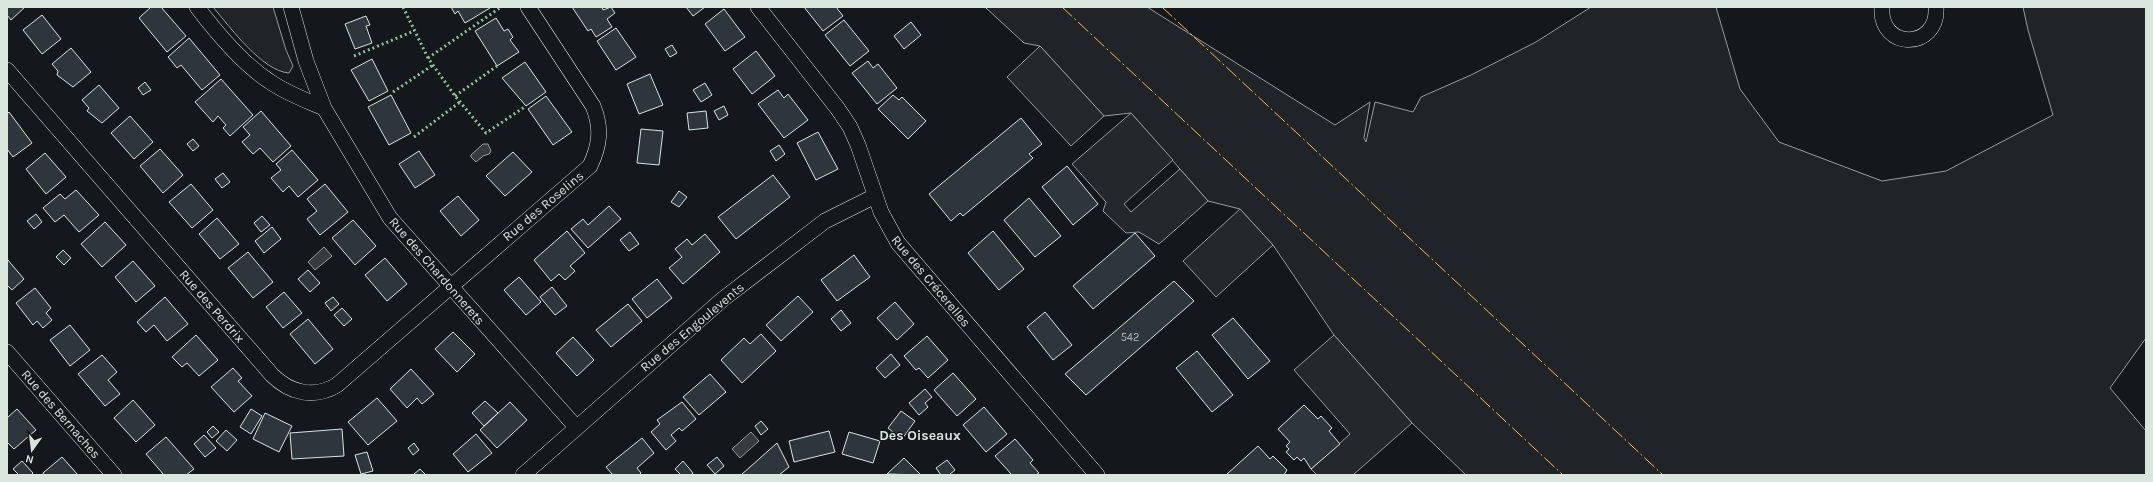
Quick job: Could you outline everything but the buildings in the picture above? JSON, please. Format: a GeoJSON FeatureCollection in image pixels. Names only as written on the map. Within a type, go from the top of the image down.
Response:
{"type":"FeatureCollection","features":[{"type":"Feature","properties":{"kind":"street"},"geometry":{"type":"LineString","coordinates":[[197,7],[226,41],[260,75],[288,92],[324,108]]}},
{"type":"Feature","properties":{"kind":"street","name":"Rue des Chardonnerets"},"geometry":{"type":"LineString","coordinates":[[290,7],[304,54],[324,108],[390,218],[576,427]]}},
{"type":"Feature","properties":{"kind":"street","name":"Rue des Roselins"},"geometry":{"type":"LineString","coordinates":[[450,287],[590,166],[597,152],[600,137],[599,121],[593,106],[528,7]]}},
{"type":"Feature","properties":{"kind":"street","name":"Rue des Crécerelles"},"geometry":{"type":"LineString","coordinates":[[758,7],[838,109],[850,127],[888,228],[910,257],[1097,475]]}},
{"type":"Feature","properties":{"kind":"street"},"geometry":{"type":"LineString","coordinates":[[1882,7],[1883,24],[1889,32],[1896,37],[1909,40],[1922,37],[1930,31],[1934,24],[1936,7]]}},
{"type":"Feature","properties":{"kind":"street","name":"Rue des Perdrix"},"geometry":{"type":"LineString","coordinates":[[7,70],[282,385],[295,391],[312,393],[326,391],[337,385],[450,287]]}},
{"type":"Feature","properties":{"kind":"street","name":"Rue des Engoulevents"},"geometry":{"type":"LineString","coordinates":[[522,475],[742,284],[825,221],[875,196]]}},
{"type":"Feature","properties":{"kind":"street","name":"Rue des Bernaches"},"geometry":{"type":"LineString","coordinates":[[10,360],[114,475]]}},
{"type":"Feature","properties":{"kind":"shaded area"},"geometry":{"type":"Polygon","coordinates":[[[213,7],[273,7],[286,50],[293,66],[289,73],[268,65],[258,57],[237,36],[213,7]]]}},
{"type":"Feature","properties":{"kind":"shaded area"},"geometry":{"type":"Polygon","coordinates":[[[985,7],[1147,7],[1335,125],[1370,102],[1364,138],[1366,142],[1375,102],[1413,112],[1421,97],[1471,75],[1536,42],[1591,7],[1716,7],[1740,89],[1779,142],[1882,181],[1946,171],[2053,115],[2028,30],[2023,7],[2146,7],[2146,338],[2110,388],[2146,431],[2146,475],[1466,475],[1412,423],[1334,335],[1273,245],[1240,209],[1208,201],[1131,113],[1104,116],[1040,46],[1024,43],[985,7]]]}},
{"type":"Feature","properties":{"kind":"shaded area"},"geometry":{"type":"Polygon","coordinates":[[[1040,46],[1104,116],[1071,146],[1007,77],[1040,46]]]}},
{"type":"Feature","properties":{"kind":"shaded area"},"geometry":{"type":"Polygon","coordinates":[[[1131,113],[1173,160],[1124,204],[1131,212],[1180,169],[1208,201],[1159,244],[1139,232],[1126,233],[1103,211],[1106,202],[1072,164],[1131,113]]]}},
{"type":"Feature","properties":{"kind":"shaded area"},"geometry":{"type":"Polygon","coordinates":[[[483,144],[488,144],[491,151],[489,154],[483,156],[476,162],[471,155],[483,144]]]}},
{"type":"Feature","properties":{"kind":"shaded area"},"geometry":{"type":"Polygon","coordinates":[[[1240,209],[1273,245],[1216,297],[1183,261],[1240,209]]]}},
{"type":"Feature","properties":{"kind":"shaded area"},"geometry":{"type":"Polygon","coordinates":[[[324,247],[332,256],[315,270],[308,262],[324,247]]]}},
{"type":"Feature","properties":{"kind":"shaded area"},"geometry":{"type":"Polygon","coordinates":[[[1334,335],[1412,423],[1353,475],[1317,475],[1311,469],[1350,434],[1294,370],[1334,335]]]}},
{"type":"Feature","properties":{"kind":"shaded area"},"geometry":{"type":"Polygon","coordinates":[[[751,432],[759,441],[740,458],[732,449],[751,432]]]}},
{"type":"Feature","properties":{"kind":"hedge"},"geometry":{"type":"LineString","coordinates":[[403,7],[428,58],[455,96],[486,133],[526,106]]}},
{"type":"Feature","properties":{"kind":"hedge"},"geometry":{"type":"LineString","coordinates":[[428,58],[501,7]]}},
{"type":"Feature","properties":{"kind":"hedge"},"geometry":{"type":"LineString","coordinates":[[354,56],[414,31]]}},
{"type":"Feature","properties":{"kind":"hedge"},"geometry":{"type":"LineString","coordinates":[[393,92],[433,65]]}},
{"type":"Feature","properties":{"kind":"hedge"},"geometry":{"type":"LineString","coordinates":[[455,96],[497,66]]}},
{"type":"Feature","properties":{"kind":"hedge"},"geometry":{"type":"LineString","coordinates":[[414,137],[460,102]]}},
{"type":"Feature","properties":{"kind":"power"},"geometry":{"type":"LineString","coordinates":[[1062,7],[1563,475]]}},
{"type":"Feature","properties":{"kind":"power"},"geometry":{"type":"LineString","coordinates":[[1162,7],[1663,475]]}},
{"type":"Feature","properties":{"kind":"district","name":"Des Oiseaux"},"geometry":{"type":"Point","coordinates":[920,435]}}]}
